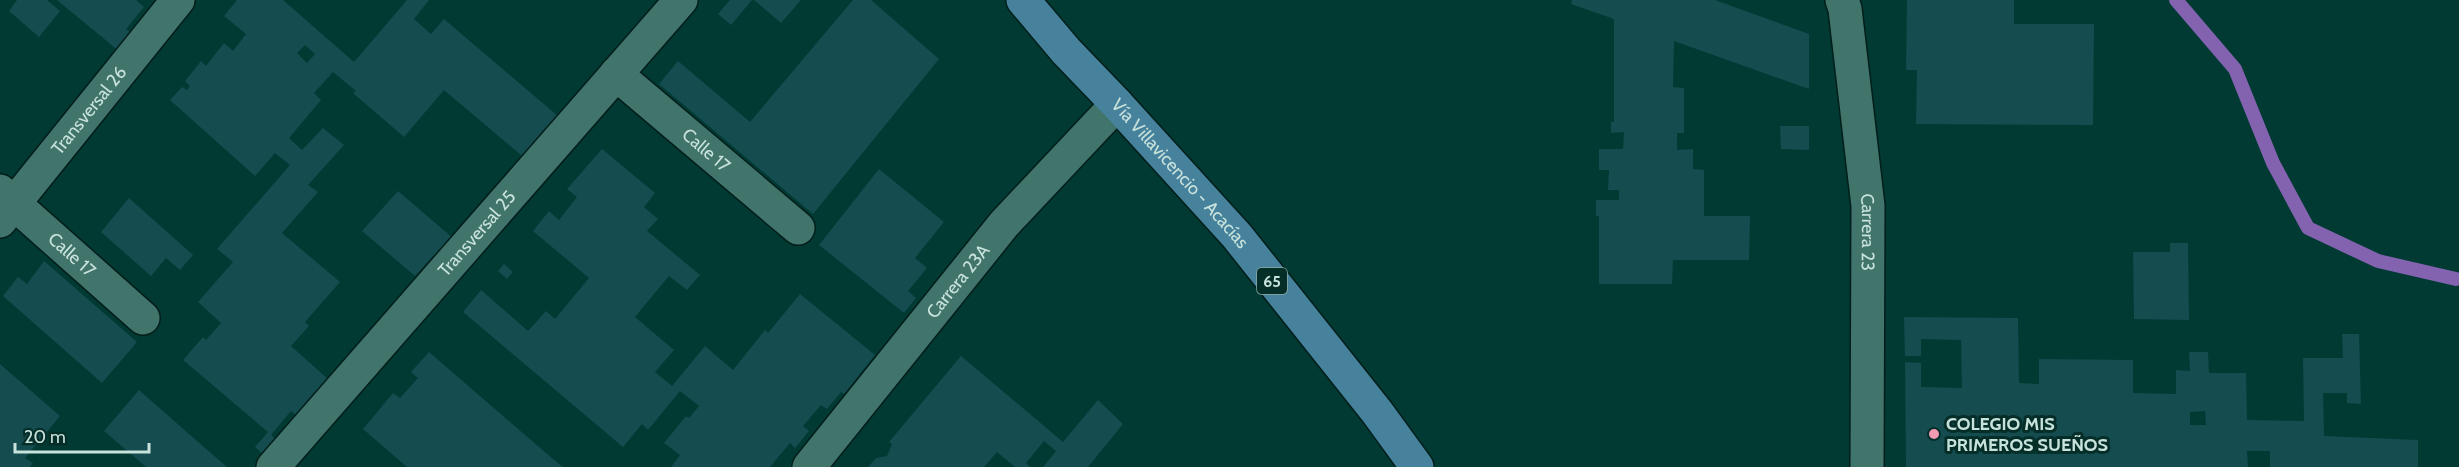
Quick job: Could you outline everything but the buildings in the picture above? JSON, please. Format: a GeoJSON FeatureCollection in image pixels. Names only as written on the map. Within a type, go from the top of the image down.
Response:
{"type":"FeatureCollection","features":[{"type":"Feature","properties":{"kind":"main road","name":"Vía Villavicencio - Acacías"},"geometry":{"type":"LineString","coordinates":[[1023,0],[1066,51],[1237,236],[1377,412],[1417,467]]}},
{"type":"Feature","properties":{"kind":"street","name":"Transversal 26"},"geometry":{"type":"LineString","coordinates":[[5,205],[178,0]]}},
{"type":"Feature","properties":{"kind":"street","name":"Transversal 25"},"geometry":{"type":"LineString","coordinates":[[273,467],[681,0]]}},
{"type":"Feature","properties":{"kind":"street","name":"Carrera 23"},"geometry":{"type":"LineString","coordinates":[[1842,0],[1845,9],[1868,206],[1867,467]]}},
{"type":"Feature","properties":{"kind":"street","name":"Calle 17"},"geometry":{"type":"LineString","coordinates":[[616,75],[798,228]]}},
{"type":"Feature","properties":{"kind":"street","name":"Carrera 23A"},"geometry":{"type":"LineString","coordinates":[[809,467],[1004,224],[1117,104]]}},
{"type":"Feature","properties":{"kind":"street","name":"Calle 17"},"geometry":{"type":"LineString","coordinates":[[5,205],[143,318]]}},
{"type":"Feature","properties":{"kind":"waterway"},"geometry":{"type":"LineString","coordinates":[[2176,0],[2235,69],[2273,163],[2308,228],[2378,261],[2456,279]]}},
{"type":"Feature","properties":{"kind":"place","name":"COLEGIO MIS PRIMEROS SUEÑOS"},"geometry":{"type":"Point","coordinates":[1934,434]}}]}
